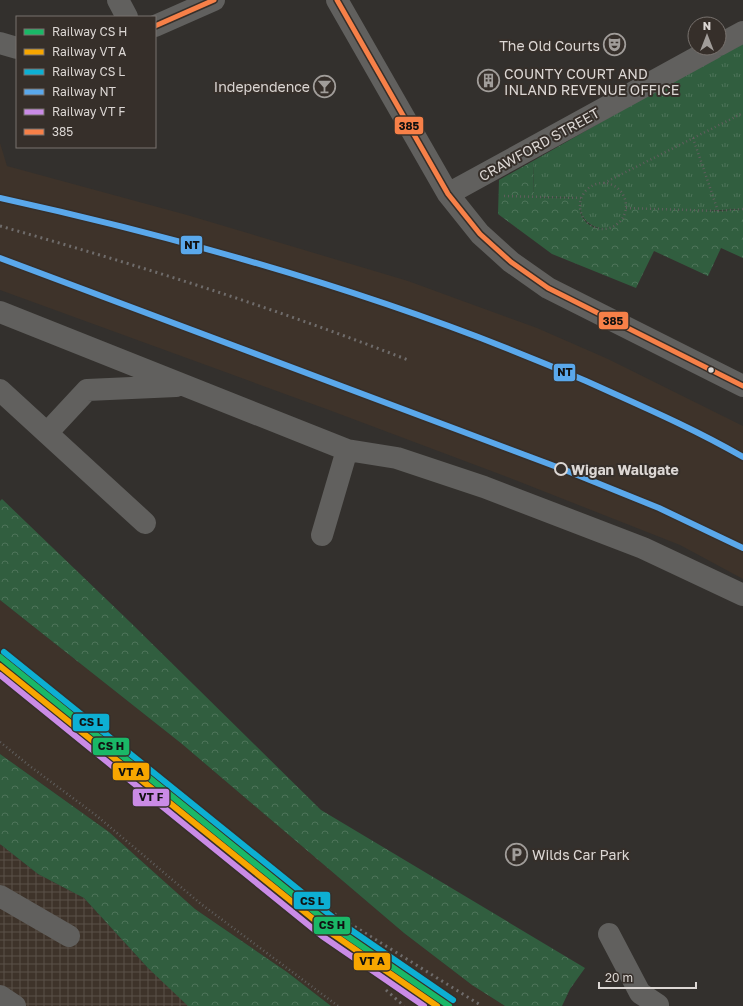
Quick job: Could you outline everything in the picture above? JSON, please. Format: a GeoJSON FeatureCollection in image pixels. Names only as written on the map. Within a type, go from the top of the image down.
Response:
{"type":"FeatureCollection","features":[{"type":"Feature","properties":{"kind":"street"},"geometry":{"type":"LineString","coordinates":[[118,0],[126,16]]}},
{"type":"Feature","properties":{"kind":"street"},"geometry":{"type":"LineString","coordinates":[[156,26],[214,0]]}},
{"type":"Feature","properties":{"kind":"street"},"geometry":{"type":"LineString","coordinates":[[337,0],[448,194],[480,234],[511,262],[548,288],[743,386]]}},
{"type":"Feature","properties":{"kind":"street"},"geometry":{"type":"LineString","coordinates":[[727,41],[743,32]]}},
{"type":"Feature","properties":{"kind":"street"},"geometry":{"type":"LineString","coordinates":[[0,43],[16,48]]}},
{"type":"Feature","properties":{"kind":"street","name":"CRAWFORD STREET"},"geometry":{"type":"LineString","coordinates":[[448,194],[699,56]]}},
{"type":"Feature","properties":{"kind":"street"},"geometry":{"type":"LineString","coordinates":[[0,312],[347,450],[397,458],[484,487],[643,548],[743,595]]}},
{"type":"Feature","properties":{"kind":"street"},"geometry":{"type":"LineString","coordinates":[[47,434],[87,390],[184,386]]}},
{"type":"Feature","properties":{"kind":"street"},"geometry":{"type":"LineString","coordinates":[[0,390],[145,523]]}},
{"type":"Feature","properties":{"kind":"street"},"geometry":{"type":"LineString","coordinates":[[322,535],[347,450]]}},
{"type":"Feature","properties":{"kind":"street"},"geometry":{"type":"LineString","coordinates":[[0,896],[69,936]]}},
{"type":"Feature","properties":{"kind":"street"},"geometry":{"type":"LineString","coordinates":[[609,934],[640,993],[658,1005]]}},
{"type":"Feature","properties":{"kind":"street"},"geometry":{"type":"LineString","coordinates":[[0,996],[15,1006]]}},
{"type":"Feature","properties":{"kind":"path"},"geometry":{"type":"LineString","coordinates":[[604,183],[743,113]]}},
{"type":"Feature","properties":{"kind":"path"},"geometry":{"type":"LineString","coordinates":[[693,138],[718,211]]}},
{"type":"Feature","properties":{"kind":"path"},"geometry":{"type":"LineString","coordinates":[[604,183],[611,184],[618,188],[626,200],[626,208],[624,215],[615,226],[600,228],[593,226],[586,221],[580,208],[584,193],[596,184],[604,183]]}},
{"type":"Feature","properties":{"kind":"path"},"geometry":{"type":"LineString","coordinates":[[499,196],[582,198]]}},
{"type":"Feature","properties":{"kind":"path"},"geometry":{"type":"LineString","coordinates":[[626,208],[718,211],[743,208]]}},
{"type":"Feature","properties":{"kind":"path"},"geometry":{"type":"LineString","coordinates":[[0,742],[97,816],[201,904],[338,1006]]}},
{"type":"Feature","properties":{"kind":"shaded area"},"geometry":{"type":"Polygon","coordinates":[[[0,143],[7,166],[187,215],[408,281],[537,328],[608,359],[743,426],[743,579],[680,545],[515,480],[329,410],[0,290],[0,143]]]}},
{"type":"Feature","properties":{"kind":"shaded area"},"geometry":{"type":"Polygon","coordinates":[[[0,600],[182,744],[404,933],[472,985],[505,1006],[331,1006],[287,972],[195,909],[109,832],[0,754],[0,600]]]}},
{"type":"Feature","properties":{"kind":"shaded area"},"geometry":{"type":"Polygon","coordinates":[[[0,844],[38,874],[84,898],[148,968],[213,1006],[0,1006],[0,844]]]}},
{"type":"Feature","properties":{"kind":"green space"},"geometry":{"type":"Polygon","coordinates":[[[743,41],[743,209],[624,215],[615,225],[598,228],[589,224],[583,217],[580,208],[582,198],[534,197],[533,161],[717,56],[727,56],[727,50],[743,41]]]}},
{"type":"Feature","properties":{"kind":"green space"},"geometry":{"type":"Polygon","coordinates":[[[533,161],[534,197],[582,198],[580,208],[582,216],[586,222],[600,228],[608,228],[616,224],[622,218],[626,208],[718,211],[743,209],[743,258],[721,248],[708,276],[654,251],[636,288],[552,254],[498,214],[499,180],[533,161]]]}},
{"type":"Feature","properties":{"kind":"green space"},"geometry":{"type":"Polygon","coordinates":[[[2,499],[130,622],[321,810],[585,968],[570,989],[562,1006],[505,1006],[472,985],[404,933],[182,744],[0,600],[0,501],[2,499]]]}},
{"type":"Feature","properties":{"kind":"green space"},"geometry":{"type":"Polygon","coordinates":[[[0,754],[109,832],[195,909],[287,972],[331,1006],[188,1006],[148,968],[84,898],[38,874],[0,844],[0,754]]]}},
{"type":"Feature","properties":{"kind":"railway"},"geometry":{"type":"LineString","coordinates":[[0,226],[206,288],[308,323],[408,360]]}},
{"type":"Feature","properties":{"kind":"railway"},"geometry":{"type":"LineString","coordinates":[[253,863],[482,1006]]}},
{"type":"Feature","properties":{"kind":"railway"},"geometry":{"type":"LineString","coordinates":[[386,990],[404,1006]]}},
{"type":"Feature","properties":{"kind":"transit line","name":"385"},"geometry":{"type":"LineString","coordinates":[[156,26],[214,0]]}},
{"type":"Feature","properties":{"kind":"transit line","name":"385"},"geometry":{"type":"LineString","coordinates":[[337,0],[448,194],[480,234],[511,262],[548,288],[743,386]]}},
{"type":"Feature","properties":{"kind":"transit line"},"geometry":{"type":"LineString","coordinates":[[4,652],[335,919],[453,1000]]}},
{"type":"Feature","properties":{"kind":"transit line"},"geometry":{"type":"LineString","coordinates":[[0,657],[331,925],[449,1006]]}},
{"type":"Feature","properties":{"kind":"transit line"},"geometry":{"type":"LineString","coordinates":[[0,666],[327,930],[437,1006]]}},
{"type":"Feature","properties":{"kind":"transit line"},"geometry":{"type":"LineString","coordinates":[[0,675],[322,936],[424,1006]]}},
{"type":"Feature","properties":{"kind":"rail line","name":"NT"},"geometry":{"type":"LineString","coordinates":[[0,198],[150,234],[298,275],[443,324],[515,351],[586,381],[646,408],[724,446],[743,457]]}},
{"type":"Feature","properties":{"kind":"rail line","name":"NT"},"geometry":{"type":"LineString","coordinates":[[0,258],[565,470],[659,508],[743,548]]}},
{"type":"Feature","properties":{"kind":"place","name":"The Old Courts"},"geometry":{"type":"Point","coordinates":[615,45]}},
{"type":"Feature","properties":{"kind":"place","name":"COUNTY COURT AND INLAND REVENUE OFFICE"},"geometry":{"type":"Point","coordinates":[488,81]}},
{"type":"Feature","properties":{"kind":"place","name":"Independence"},"geometry":{"type":"Point","coordinates":[325,86]}},
{"type":"Feature","properties":{"kind":"place","name":"Wigan Wallgate"},"geometry":{"type":"Point","coordinates":[561,469]}},
{"type":"Feature","properties":{"kind":"place","name":"Wilds Car Park"},"geometry":{"type":"Point","coordinates":[516,854]}}]}
